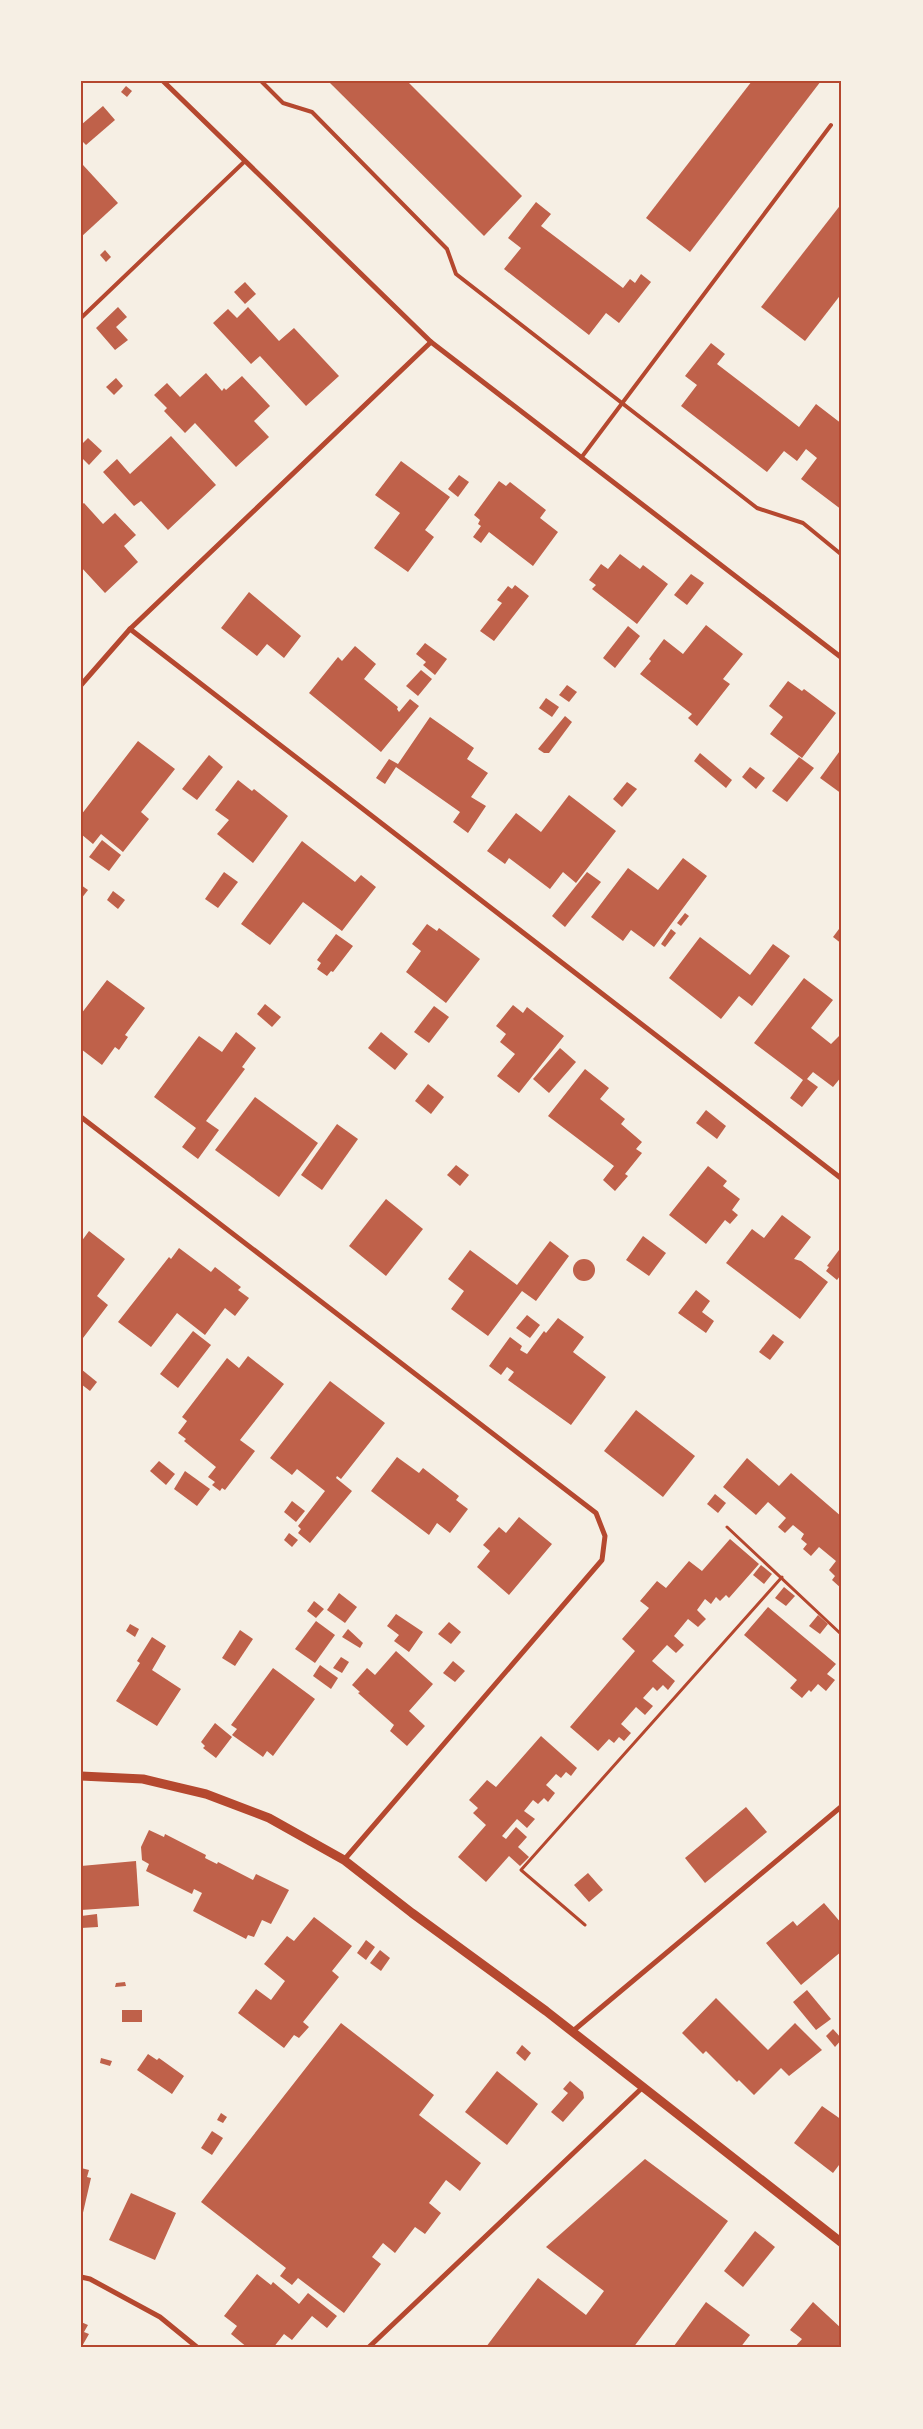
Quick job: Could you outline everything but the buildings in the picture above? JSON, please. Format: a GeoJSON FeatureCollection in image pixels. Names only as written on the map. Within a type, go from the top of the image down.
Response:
{"type":"FeatureCollection","features":[{"type":"Feature","properties":{"kind":"street"},"geometry":{"type":"LineString","coordinates":[[163,81],[244,162],[431,342],[842,658]]}},
{"type":"Feature","properties":{"kind":"street"},"geometry":{"type":"LineString","coordinates":[[81,685],[130,629],[431,342]]}},
{"type":"Feature","properties":{"kind":"street"},"geometry":{"type":"LineString","coordinates":[[130,629],[842,1179]]}},
{"type":"Feature","properties":{"kind":"street"},"geometry":{"type":"LineString","coordinates":[[81,1117],[596,1513],[605,1536],[602,1560],[344,1860]]}},
{"type":"Feature","properties":{"kind":"street"},"geometry":{"type":"LineString","coordinates":[[81,1776],[143,1779],[206,1794],[269,1818],[344,1860],[412,1913],[573,2031],[842,2243]]}},
{"type":"Feature","properties":{"kind":"street"},"geometry":{"type":"LineString","coordinates":[[573,2031],[842,1806]]}},
{"type":"Feature","properties":{"kind":"street"},"geometry":{"type":"LineString","coordinates":[[368,2348],[643,2087]]}},
{"type":"Feature","properties":{"kind":"street"},"geometry":{"type":"LineString","coordinates":[[81,2277],[90,2279],[160,2317],[198,2348]]}},
{"type":"Feature","properties":{"kind":"lane"},"geometry":{"type":"LineString","coordinates":[[261,81],[283,103],[312,112],[446,249],[456,274],[757,508],[803,523],[842,555]]}},
{"type":"Feature","properties":{"kind":"lane"},"geometry":{"type":"LineString","coordinates":[[580,458],[830,125]]}},
{"type":"Feature","properties":{"kind":"lane"},"geometry":{"type":"LineString","coordinates":[[81,318],[244,162]]}},
{"type":"Feature","properties":{"kind":"path"},"geometry":{"type":"LineString","coordinates":[[727,1527],[842,1635]]}},
{"type":"Feature","properties":{"kind":"path"},"geometry":{"type":"LineString","coordinates":[[584,1925],[521,1870],[782,1577]]}}]}
